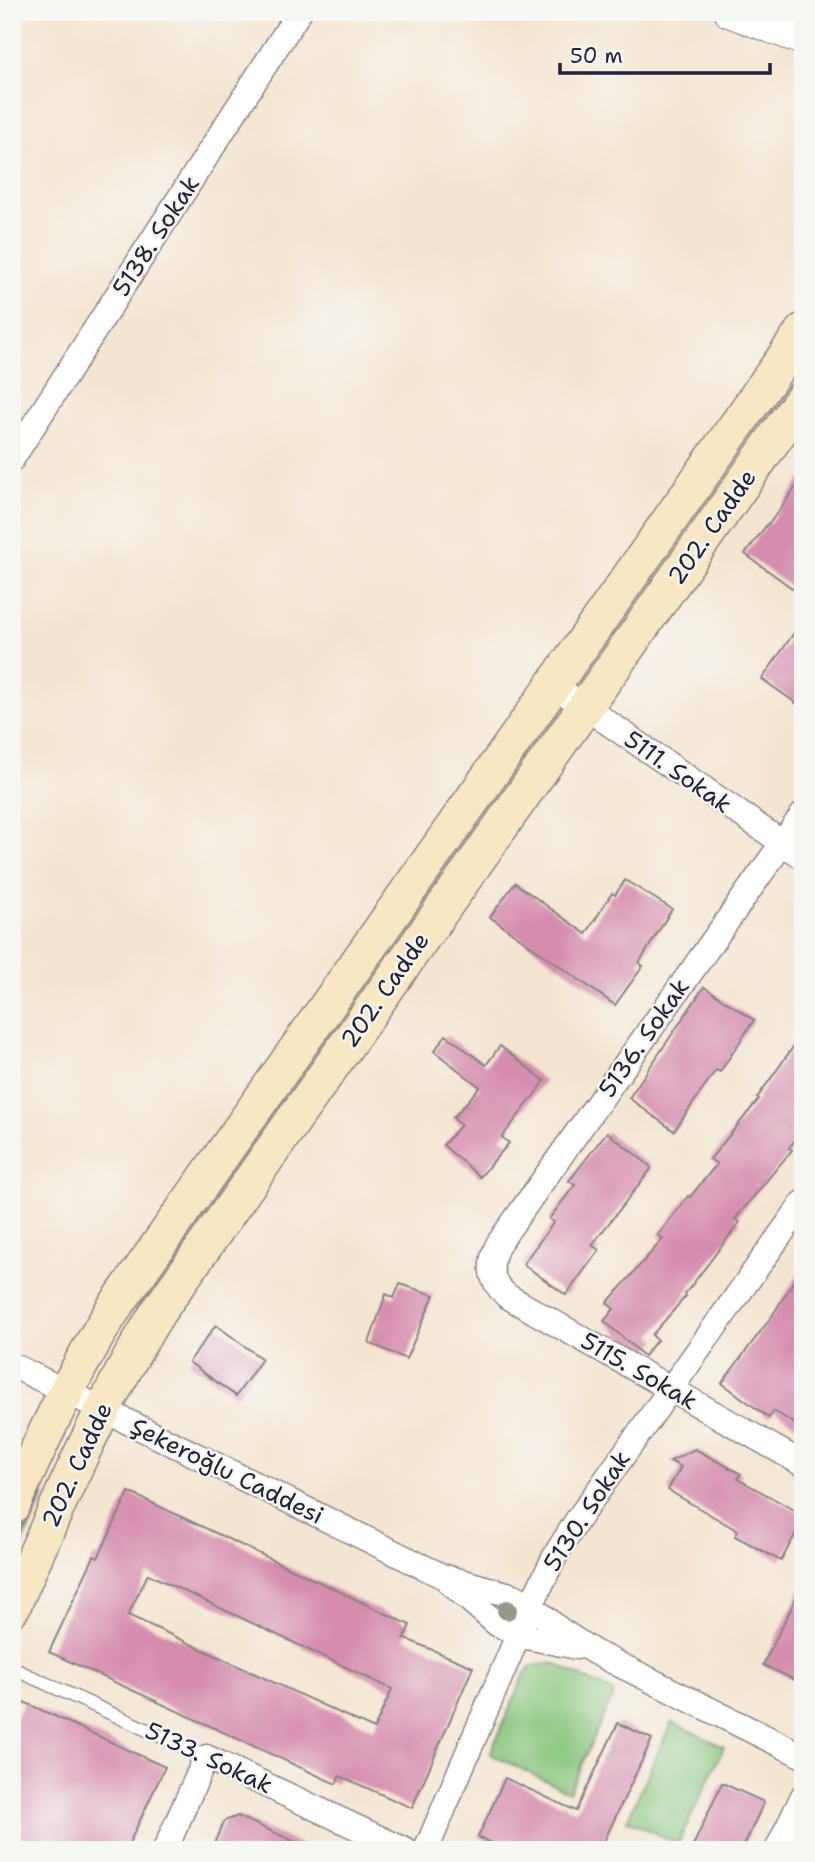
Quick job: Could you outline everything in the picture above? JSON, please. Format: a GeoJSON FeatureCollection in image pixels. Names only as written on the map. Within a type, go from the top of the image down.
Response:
{"type":"FeatureCollection","features":[{"type":"Feature","properties":{"kind":"main road","name":"202. Cadde"},"geometry":{"type":"LineString","coordinates":[[12,1506],[90,1345],[133,1281],[803,331]]}},
{"type":"Feature","properties":{"kind":"main road","name":"202. Cadde"},"geometry":{"type":"LineString","coordinates":[[12,1608],[103,1409],[123,1369],[158,1312],[803,398]]}},
{"type":"Feature","properties":{"kind":"street","name":"5138. Sokak"},"geometry":{"type":"LineString","coordinates":[[12,459],[299,12]]}},
{"type":"Feature","properties":{"kind":"street"},"geometry":{"type":"LineString","coordinates":[[729,12],[803,40]]}},
{"type":"Feature","properties":{"kind":"street","name":"5111. Sokak"},"geometry":{"type":"LineString","coordinates":[[553,685],[803,857]]}},
{"type":"Feature","properties":{"kind":"street","name":"5136. Sokak"},"geometry":{"type":"LineString","coordinates":[[491,1266],[498,1244],[803,814]]}},
{"type":"Feature","properties":{"kind":"street","name":"5130. Sokak"},"geometry":{"type":"LineString","coordinates":[[426,1850],[531,1605],[556,1554],[578,1519],[803,1203]]}},
{"type":"Feature","properties":{"kind":"street","name":"5115. Sokak"},"geometry":{"type":"LineString","coordinates":[[491,1266],[492,1278],[507,1296],[803,1464]]}},
{"type":"Feature","properties":{"kind":"street","name":"Şekeroğlu Caddesi"},"geometry":{"type":"LineString","coordinates":[[12,1365],[442,1576],[514,1596],[531,1605],[560,1630],[594,1652],[803,1756]]}},
{"type":"Feature","properties":{"kind":"street","name":"Şekeroğlu Caddesi"},"geometry":{"type":"LineString","coordinates":[[442,1576],[484,1615],[519,1634],[594,1652]]}},
{"type":"Feature","properties":{"kind":"street"},"geometry":{"type":"LineString","coordinates":[[165,1850],[206,1757]]}},
{"type":"Feature","properties":{"kind":"street","name":"5133. Sokak"},"geometry":{"type":"LineString","coordinates":[[206,1757],[405,1850]]}},
{"type":"Feature","properties":{"kind":"street"},"geometry":{"type":"LineString","coordinates":[[777,1850],[803,1796]]}},
{"type":"Feature","properties":{"kind":"lane","name":"5133. Sokak"},"geometry":{"type":"LineString","coordinates":[[12,1668],[206,1757]]}},
{"type":"Feature","properties":{"kind":"green space"},"geometry":{"type":"Polygon","coordinates":[[[37,1491],[44,1495],[12,1566],[12,1546],[37,1491]]]}},
{"type":"Feature","properties":{"kind":"green space"},"geometry":{"type":"Polygon","coordinates":[[[545,1663],[556,1664],[614,1693],[569,1792],[490,1754],[525,1673],[531,1667],[545,1663]]]}},
{"type":"Feature","properties":{"kind":"green space"},"geometry":{"type":"Polygon","coordinates":[[[672,1722],[724,1747],[678,1844],[627,1820],[672,1722]]]}},
{"type":"Feature","properties":{"kind":"building"},"geometry":{"type":"Polygon","coordinates":[[[803,477],[803,596],[745,554],[803,477]]]}},
{"type":"Feature","properties":{"kind":"building"},"geometry":{"type":"Polygon","coordinates":[[[803,620],[803,708],[762,679],[803,620]]]}},
{"type":"Feature","properties":{"kind":"building"},"geometry":{"type":"Polygon","coordinates":[[[625,880],[672,909],[639,963],[643,966],[615,1005],[490,917],[515,883],[586,934],[612,893],[615,895],[625,880]]]}},
{"type":"Feature","properties":{"kind":"building"},"geometry":{"type":"Polygon","coordinates":[[[704,987],[754,1020],[720,1072],[716,1070],[674,1131],[629,1098],[704,987]]]}},
{"type":"Feature","properties":{"kind":"building"},"geometry":{"type":"Polygon","coordinates":[[[803,1033],[803,1130],[789,1148],[792,1150],[735,1219],[740,1222],[686,1296],[652,1335],[657,1340],[644,1356],[604,1321],[614,1309],[607,1303],[663,1239],[658,1235],[717,1164],[710,1159],[759,1099],[757,1098],[803,1033]]]}},
{"type":"Feature","properties":{"kind":"building"},"geometry":{"type":"Polygon","coordinates":[[[446,1035],[486,1065],[500,1046],[545,1081],[502,1137],[509,1143],[480,1177],[443,1145],[461,1125],[453,1118],[480,1087],[434,1051],[446,1035]]]}},
{"type":"Feature","properties":{"kind":"building"},"geometry":{"type":"Polygon","coordinates":[[[607,1132],[651,1169],[592,1245],[599,1250],[566,1295],[523,1264],[554,1222],[549,1219],[575,1185],[569,1181],[607,1132]]]}},
{"type":"Feature","properties":{"kind":"building"},"geometry":{"type":"Polygon","coordinates":[[[803,1266],[803,1360],[796,1369],[803,1374],[803,1429],[774,1411],[769,1418],[722,1383],[772,1316],[803,1266]]]}},
{"type":"Feature","properties":{"kind":"building"},"geometry":{"type":"Polygon","coordinates":[[[400,1284],[434,1295],[406,1359],[369,1343],[386,1294],[394,1298],[400,1284]]]}},
{"type":"Feature","properties":{"kind":"building"},"geometry":{"type":"Polygon","coordinates":[[[216,1325],[262,1359],[236,1396],[189,1362],[216,1325]]]}},
{"type":"Feature","properties":{"kind":"building"},"geometry":{"type":"Polygon","coordinates":[[[695,1449],[741,1474],[738,1479],[803,1515],[803,1520],[781,1561],[735,1536],[738,1531],[668,1490],[681,1467],[670,1461],[695,1449]]]}},
{"type":"Feature","properties":{"kind":"building"},"geometry":{"type":"Polygon","coordinates":[[[129,1492],[410,1625],[404,1638],[473,1667],[412,1808],[340,1776],[336,1784],[49,1652],[94,1556],[98,1558],[129,1492]],[[148,1574],[128,1615],[374,1729],[392,1689],[148,1574]]]}},
{"type":"Feature","properties":{"kind":"building"},"geometry":{"type":"Polygon","coordinates":[[[803,1584],[803,1684],[763,1665],[803,1584]]]}},
{"type":"Feature","properties":{"kind":"building"},"geometry":{"type":"Polygon","coordinates":[[[24,1702],[165,1767],[126,1850],[12,1850],[12,1726],[24,1702]]]}},
{"type":"Feature","properties":{"kind":"building"},"geometry":{"type":"Polygon","coordinates":[[[618,1723],[652,1739],[600,1850],[506,1850],[478,1837],[505,1778],[576,1811],[618,1723]]]}},
{"type":"Feature","properties":{"kind":"building"},"geometry":{"type":"Polygon","coordinates":[[[722,1783],[764,1802],[742,1850],[691,1850],[722,1783]]]}},
{"type":"Feature","properties":{"kind":"building"},"geometry":{"type":"Polygon","coordinates":[[[238,1816],[313,1850],[211,1850],[224,1821],[238,1816]]]}}]}
